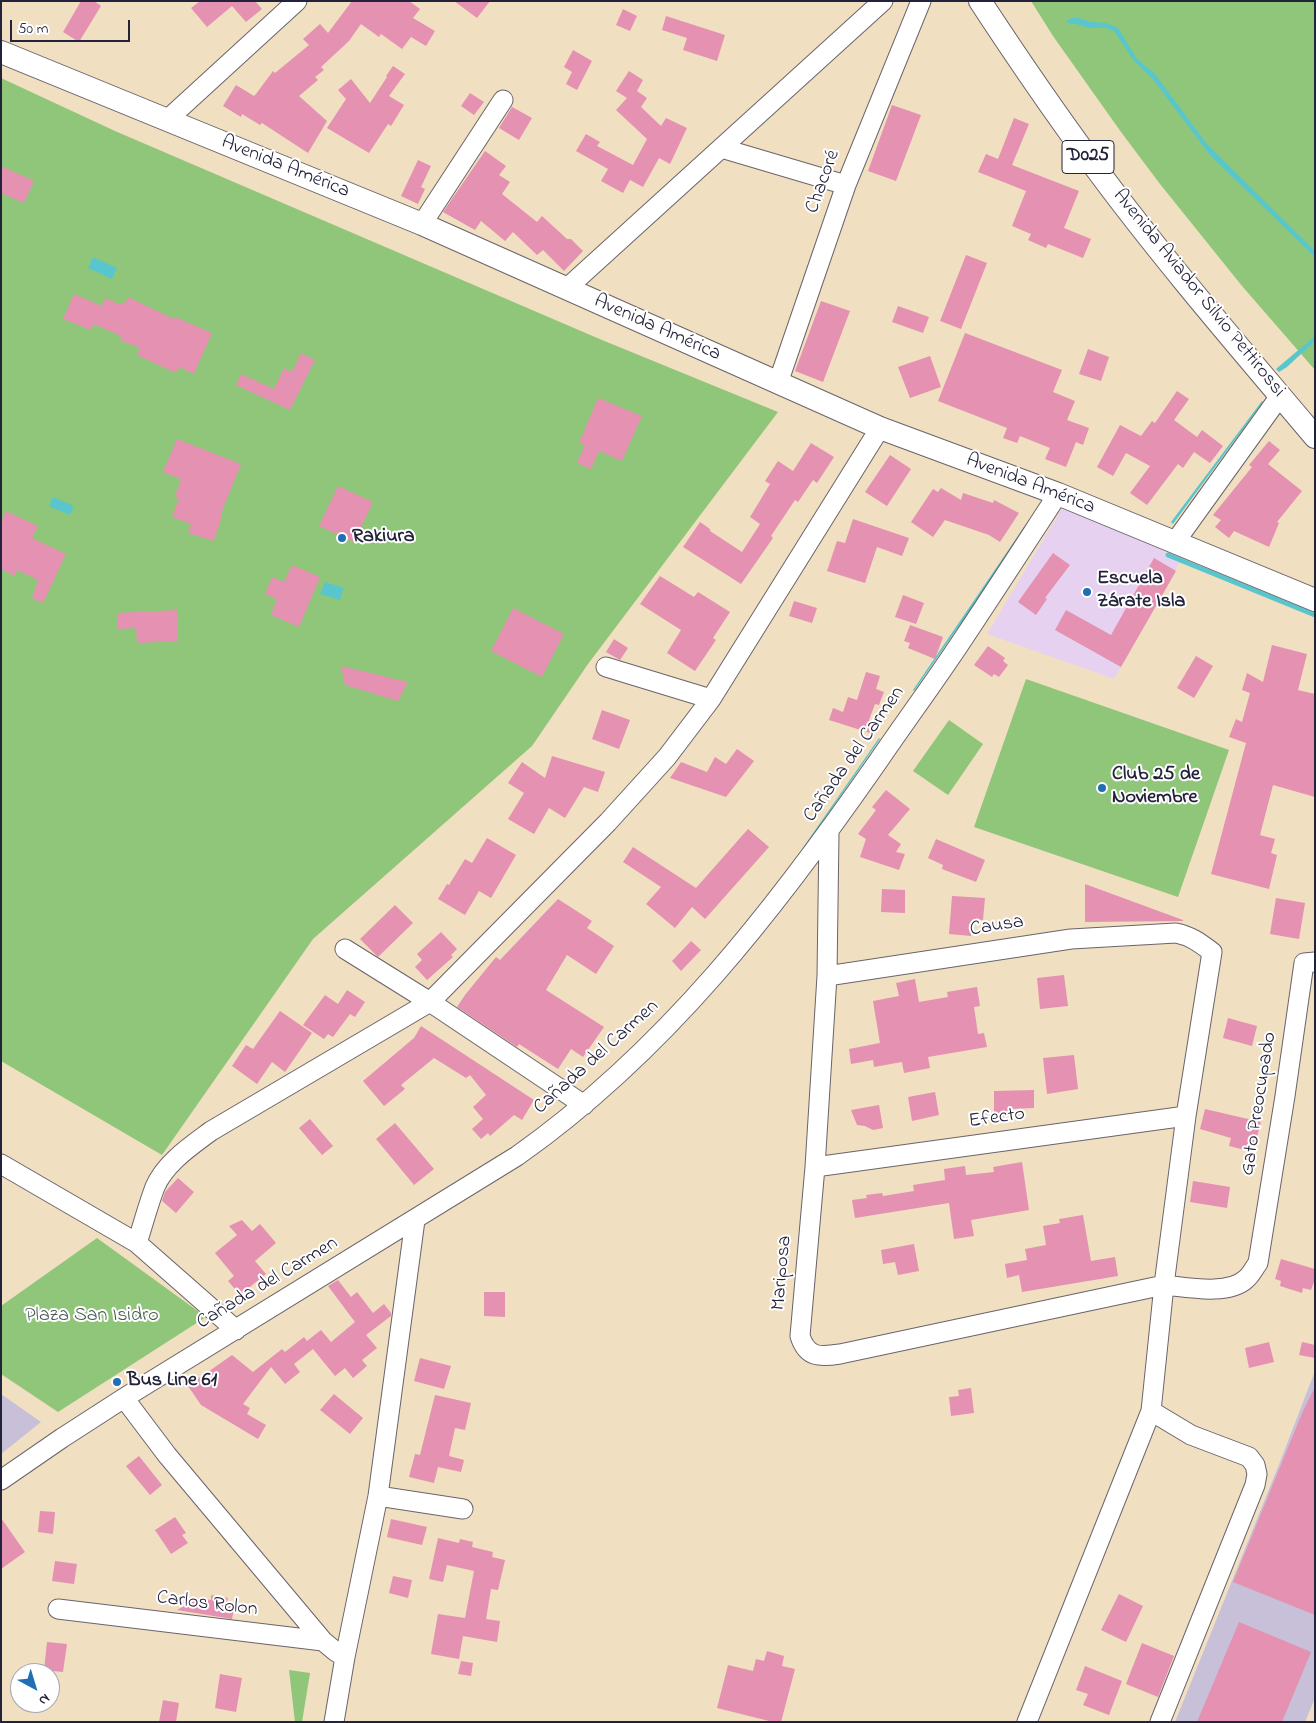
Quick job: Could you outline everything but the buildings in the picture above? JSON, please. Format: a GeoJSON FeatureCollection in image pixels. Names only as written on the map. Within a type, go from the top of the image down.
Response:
{"type":"FeatureCollection","features":[{"type":"Feature","properties":{"kind":"main road","name":"Avenida Aviador Silvio Pettirossi"},"geometry":{"type":"LineString","coordinates":[[980,1],[1019,61],[1093,164],[1156,246],[1238,347],[1315,437]]}},
{"type":"Feature","properties":{"kind":"main road","name":"Avenida América"},"geometry":{"type":"LineString","coordinates":[[1,52],[422,224],[566,290],[880,428],[1058,494],[1315,600]]}},
{"type":"Feature","properties":{"kind":"street"},"geometry":{"type":"LineString","coordinates":[[167,120],[297,1]]}},
{"type":"Feature","properties":{"kind":"street"},"geometry":{"type":"LineString","coordinates":[[566,290],[883,1]]}},
{"type":"Feature","properties":{"kind":"street","name":"Chacoré"},"geometry":{"type":"LineString","coordinates":[[778,383],[846,185],[921,1]]}},
{"type":"Feature","properties":{"kind":"street"},"geometry":{"type":"LineString","coordinates":[[422,224],[503,100]]}},
{"type":"Feature","properties":{"kind":"street"},"geometry":{"type":"LineString","coordinates":[[721,148],[846,185]]}},
{"type":"Feature","properties":{"kind":"street"},"geometry":{"type":"LineString","coordinates":[[1175,542],[1280,396]]}},
{"type":"Feature","properties":{"kind":"street"},"geometry":{"type":"LineString","coordinates":[[137,1243],[156,1185],[168,1168],[187,1148],[211,1131],[430,1002],[608,822],[668,757],[711,699],[880,428]]}},
{"type":"Feature","properties":{"kind":"street","name":"Cañada del Carmen"},"geometry":{"type":"LineString","coordinates":[[1,1480],[124,1398],[517,1156],[584,1106],[667,1028],[768,911],[829,833],[963,640],[1058,494]]}},
{"type":"Feature","properties":{"kind":"street"},"geometry":{"type":"LineString","coordinates":[[606,668],[711,699]]}},
{"type":"Feature","properties":{"kind":"street","name":"Mariposa"},"geometry":{"type":"LineString","coordinates":[[829,833],[827,976],[815,1167],[800,1336],[803,1344],[815,1355],[840,1354],[1164,1285]]}},
{"type":"Feature","properties":{"kind":"street","name":"Causa"},"geometry":{"type":"LineString","coordinates":[[827,976],[1071,939],[1176,933],[1187,935],[1212,952],[1186,1116]]}},
{"type":"Feature","properties":{"kind":"street"},"geometry":{"type":"LineString","coordinates":[[345,948],[430,1002],[584,1106]]}},
{"type":"Feature","properties":{"kind":"street","name":"Gato Preocupado"},"geometry":{"type":"LineString","coordinates":[[1164,1285],[1212,1290],[1236,1285],[1246,1280],[1258,1263],[1286,1096],[1304,963],[1315,962]]}},
{"type":"Feature","properties":{"kind":"street"},"geometry":{"type":"LineString","coordinates":[[1027,1722],[1151,1411],[1164,1285],[1186,1116]]}},
{"type":"Feature","properties":{"kind":"street","name":"Efecto"},"geometry":{"type":"LineString","coordinates":[[815,1167],[1186,1116]]}},
{"type":"Feature","properties":{"kind":"street"},"geometry":{"type":"LineString","coordinates":[[1,1164],[137,1243],[236,1330]]}},
{"type":"Feature","properties":{"kind":"street"},"geometry":{"type":"LineString","coordinates":[[334,1722],[378,1496],[415,1220]]}},
{"type":"Feature","properties":{"kind":"street"},"geometry":{"type":"LineString","coordinates":[[124,1398],[166,1455],[323,1641]]}},
{"type":"Feature","properties":{"kind":"street"},"geometry":{"type":"LineString","coordinates":[[1151,1411],[1191,1435],[1249,1457],[1256,1465],[1257,1474],[1255,1485],[1160,1722]]}},
{"type":"Feature","properties":{"kind":"street"},"geometry":{"type":"LineString","coordinates":[[378,1496],[463,1509]]}},
{"type":"Feature","properties":{"kind":"street","name":"Carlos Rolon"},"geometry":{"type":"LineString","coordinates":[[58,1609],[323,1641],[335,1652],[346,1657]]}},
{"type":"Feature","properties":{"kind":"shaded area","name":"Escuela Zárate Isla"},"geometry":{"type":"Polygon","coordinates":[[[1067,500],[1186,551],[1114,679],[987,634],[1067,500]]]}},
{"type":"Feature","properties":{"kind":"shaded area"},"geometry":{"type":"Polygon","coordinates":[[[1315,1371],[1315,1698],[1305,1722],[1175,1722],[1280,1462],[1315,1371]]]}},
{"type":"Feature","properties":{"kind":"shaded area"},"geometry":{"type":"Polygon","coordinates":[[[1,1394],[41,1422],[1,1454],[1,1394]]]}},
{"type":"Feature","properties":{"kind":"green space"},"geometry":{"type":"Polygon","coordinates":[[[1031,1],[1315,1],[1315,370],[1242,286],[1160,184],[1053,36],[1031,1]]]}},
{"type":"Feature","properties":{"kind":"green space","name":"Rakiura"},"geometry":{"type":"Polygon","coordinates":[[[1,78],[115,131],[602,340],[778,412],[588,664],[532,746],[313,939],[162,1155],[1,1061],[1,78]]]}},
{"type":"Feature","properties":{"kind":"green space","name":"Club 25 de Noviembre"},"geometry":{"type":"Polygon","coordinates":[[[1026,679],[1229,750],[1178,897],[974,827],[1026,679]]]}},
{"type":"Feature","properties":{"kind":"green space"},"geometry":{"type":"Polygon","coordinates":[[[949,720],[983,744],[948,795],[913,771],[949,720]]]}},
{"type":"Feature","properties":{"kind":"green space","name":"Plaza San Isidro"},"geometry":{"type":"Polygon","coordinates":[[[97,1238],[206,1317],[58,1412],[1,1374],[1,1306],[97,1238]]]}},
{"type":"Feature","properties":{"kind":"green space"},"geometry":{"type":"Polygon","coordinates":[[[289,1670],[310,1673],[302,1722],[295,1722],[289,1670]]]}},
{"type":"Feature","properties":{"kind":"water"},"geometry":{"type":"Polygon","coordinates":[[[1072,18],[1106,23],[1118,28],[1137,59],[1155,74],[1207,144],[1315,251],[1315,257],[1210,155],[1152,78],[1134,61],[1114,31],[1106,28],[1090,28],[1069,24],[1066,21],[1072,18]]]}},
{"type":"Feature","properties":{"kind":"water"},"geometry":{"type":"Polygon","coordinates":[[[93,257],[117,268],[112,279],[88,268],[93,257]]]}},
{"type":"Feature","properties":{"kind":"water"},"geometry":{"type":"Polygon","coordinates":[[[1315,336],[1315,341],[1287,367],[1279,372],[1276,369],[1315,336]]]}},
{"type":"Feature","properties":{"kind":"water"},"geometry":{"type":"Polygon","coordinates":[[[1263,402],[1173,524],[1171,522],[1263,402]]]}},
{"type":"Feature","properties":{"kind":"water"},"geometry":{"type":"Polygon","coordinates":[[[53,497],[74,506],[70,515],[49,506],[53,497]]]}},
{"type":"Feature","properties":{"kind":"water"},"geometry":{"type":"Polygon","coordinates":[[[1024,527],[1027,528],[914,691],[913,690],[1024,527]]]}},
{"type":"Feature","properties":{"kind":"water"},"geometry":{"type":"Polygon","coordinates":[[[325,582],[344,588],[340,600],[320,594],[325,582]]]}},
{"type":"Feature","properties":{"kind":"water"},"geometry":{"type":"Polygon","coordinates":[[[880,739],[803,850],[802,849],[880,739]]]}},
{"type":"Feature","properties":{"kind":"waterway"},"geometry":{"type":"LineString","coordinates":[[1168,555],[1315,615]]}},
{"type":"Feature","properties":{"kind":"place","name":"Rakiura"},"geometry":{"type":"Point","coordinates":[342,538]}},
{"type":"Feature","properties":{"kind":"place","name":"Escuela Zárate Isla"},"geometry":{"type":"Point","coordinates":[1087,592]}},
{"type":"Feature","properties":{"kind":"place","name":"Club 25 de Noviembre"},"geometry":{"type":"Point","coordinates":[1102,788]}},
{"type":"Feature","properties":{"kind":"place","name":"Bus Line 61"},"geometry":{"type":"Point","coordinates":[117,1382]}}]}
